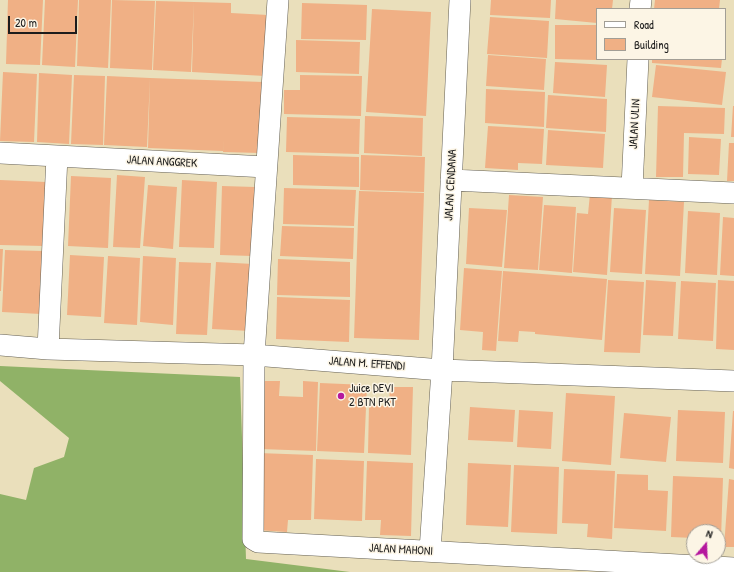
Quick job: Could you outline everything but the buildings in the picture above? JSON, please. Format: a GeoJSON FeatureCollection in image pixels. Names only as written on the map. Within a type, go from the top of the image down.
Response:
{"type":"FeatureCollection","features":[{"type":"Feature","properties":{"kind":"street"},"geometry":{"type":"LineString","coordinates":[[254,355],[278,0]]}},
{"type":"Feature","properties":{"kind":"street","name":"JALAN CENDANA"},"geometry":{"type":"LineString","coordinates":[[430,551],[442,370],[460,0]]}},
{"type":"Feature","properties":{"kind":"street","name":"JALAN ULIN"},"geometry":{"type":"LineString","coordinates":[[632,188],[638,60]]}},
{"type":"Feature","properties":{"kind":"street","name":"JALAN ANGGREK"},"geometry":{"type":"LineString","coordinates":[[0,153],[266,167]]}},
{"type":"Feature","properties":{"kind":"street"},"geometry":{"type":"LineString","coordinates":[[48,349],[57,156]]}},
{"type":"Feature","properties":{"kind":"street"},"geometry":{"type":"LineString","coordinates":[[451,180],[734,193]]}},
{"type":"Feature","properties":{"kind":"street","name":"JALAN M. EFFENDI"},"geometry":{"type":"LineString","coordinates":[[0,345],[48,349],[254,355],[442,370],[734,381]]}},
{"type":"Feature","properties":{"kind":"street","name":"JALAN MAHONI"},"geometry":{"type":"LineString","coordinates":[[254,355],[253,539],[258,542],[734,568]]}},
{"type":"Feature","properties":{"kind":"green space"},"geometry":{"type":"Polygon","coordinates":[[[0,366],[240,377],[246,559],[350,572],[0,572],[0,494],[26,500],[34,468],[64,457],[69,438],[0,381],[0,366]]]}},
{"type":"Feature","properties":{"kind":"place","name":"Juice DEVI 2 BTN PKT"},"geometry":{"type":"Point","coordinates":[341,396]}}]}
